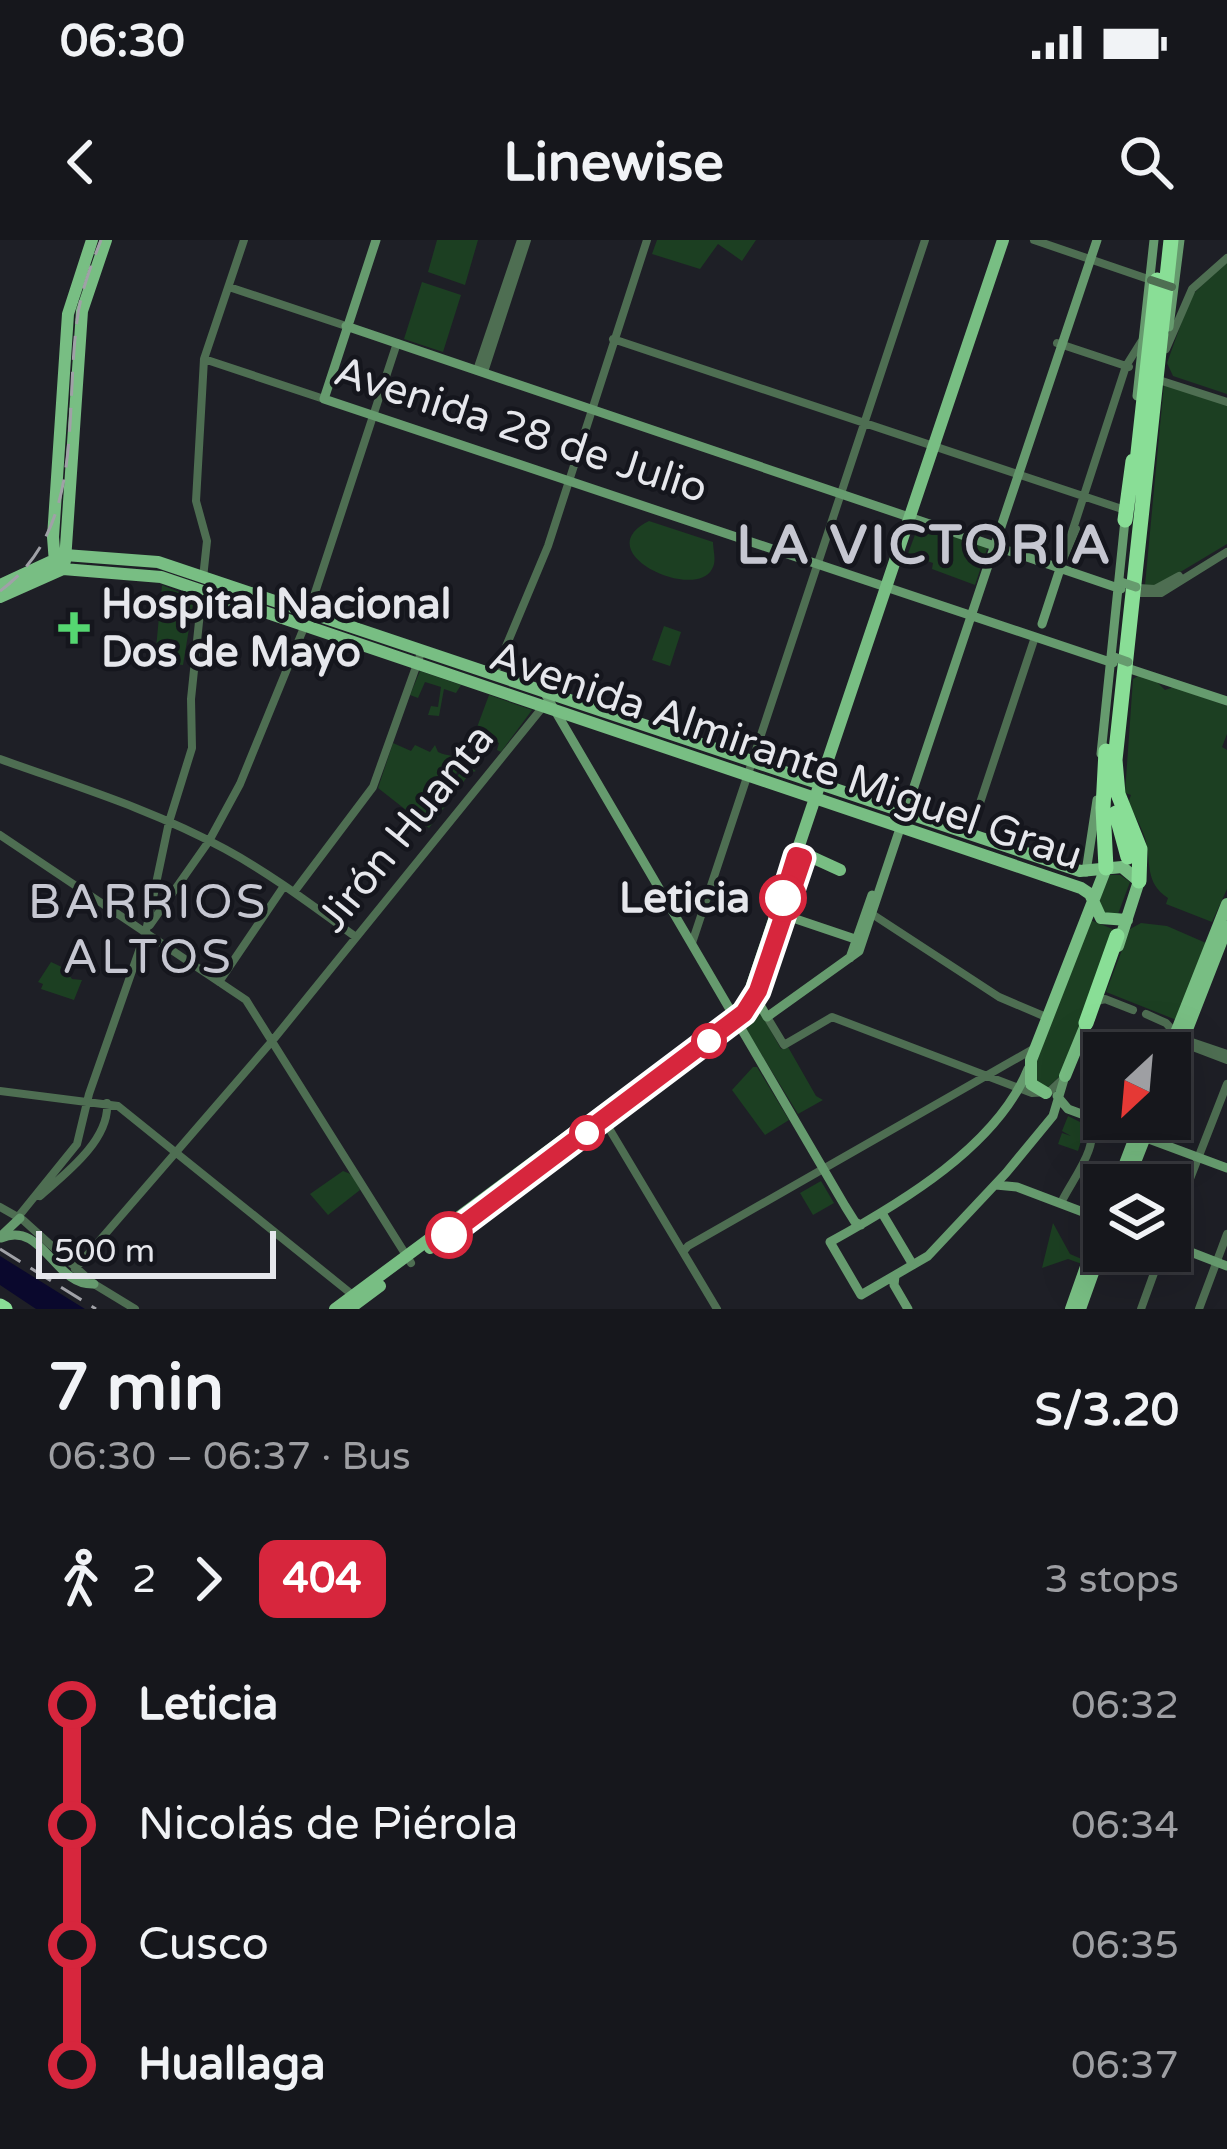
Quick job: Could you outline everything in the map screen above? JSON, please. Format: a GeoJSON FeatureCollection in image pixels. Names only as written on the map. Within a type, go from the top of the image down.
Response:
{"type":"FeatureCollection","features":[{"type":"Feature","properties":{"kind":"highway"},"geometry":{"type":"LineString","coordinates":[[1106,868],[1107,733],[1158,240]]}},
{"type":"Feature","properties":{"kind":"highway"},"geometry":{"type":"LineString","coordinates":[[1128,856],[1112,796],[1114,760],[1146,467],[1173,295],[1175,240]]}},
{"type":"Feature","properties":{"kind":"highway"},"geometry":{"type":"LineString","coordinates":[[1126,516],[1137,447]]}},
{"type":"Feature","properties":{"kind":"highway"},"geometry":{"type":"LineString","coordinates":[[1137,586],[1146,467]]}},
{"type":"Feature","properties":{"kind":"highway"},"geometry":{"type":"LineString","coordinates":[[1114,760],[1118,794],[1135,831],[1141,862],[1138,881]]}},
{"type":"Feature","properties":{"kind":"highway"},"geometry":{"type":"LineString","coordinates":[[1096,806],[1104,827]]}},
{"type":"Feature","properties":{"kind":"highway"},"geometry":{"type":"LineString","coordinates":[[1086,1023],[1118,936]]}},
{"type":"Feature","properties":{"kind":"main road"},"geometry":{"type":"LineString","coordinates":[[324,399],[379,240]]}},
{"type":"Feature","properties":{"kind":"main road"},"geometry":{"type":"LineString","coordinates":[[750,1006],[1006,240]]}},
{"type":"Feature","properties":{"kind":"main road"},"geometry":{"type":"LineString","coordinates":[[857,947],[1094,240]]}},
{"type":"Feature","properties":{"kind":"main road"},"geometry":{"type":"LineString","coordinates":[[1086,872],[1120,585],[1132,368],[1143,339],[1158,240]]}},
{"type":"Feature","properties":{"kind":"main road"},"geometry":{"type":"LineString","coordinates":[[59,564],[73,314],[96,242]]}},
{"type":"Feature","properties":{"kind":"main road"},"geometry":{"type":"LineString","coordinates":[[1135,831],[1120,777],[1137,586],[1173,295]]}},
{"type":"Feature","properties":{"kind":"main road"},"geometry":{"type":"LineString","coordinates":[[59,564],[75,415],[73,314]]}},
{"type":"Feature","properties":{"kind":"main road"},"geometry":{"type":"LineString","coordinates":[[349,327],[1060,566],[1137,586]]}},
{"type":"Feature","properties":{"kind":"main road"},"geometry":{"type":"LineString","coordinates":[[344,352],[349,327]]}},
{"type":"Feature","properties":{"kind":"main road","name":"Avenida 28 de Julio"},"geometry":{"type":"LineString","coordinates":[[324,399],[1227,698]]}},
{"type":"Feature","properties":{"kind":"main road","name":"Avenida Almirante Miguel Grau"},"geometry":{"type":"LineString","coordinates":[[0,592],[59,564],[204,582],[310,612],[548,703],[901,819],[1081,888],[1101,918],[1127,920]]}},
{"type":"Feature","properties":{"kind":"main road"},"geometry":{"type":"LineString","coordinates":[[1041,637],[1060,566]]}},
{"type":"Feature","properties":{"kind":"main road","name":"Avenida Almirante Miguel Grau"},"geometry":{"type":"LineString","coordinates":[[204,582],[303,627],[494,675],[548,703],[749,768]]}},
{"type":"Feature","properties":{"kind":"main road"},"geometry":{"type":"LineString","coordinates":[[1019,631],[1034,631],[1042,624]]}},
{"type":"Feature","properties":{"kind":"main road","name":"Avenida 28 de Julio"},"geometry":{"type":"LineString","coordinates":[[1129,666],[1227,698]]}},
{"type":"Feature","properties":{"kind":"main road"},"geometry":{"type":"LineString","coordinates":[[1129,685],[1135,676],[1148,674]]}},
{"type":"Feature","properties":{"kind":"main road"},"geometry":{"type":"LineString","coordinates":[[548,703],[857,1227]]}},
{"type":"Feature","properties":{"kind":"main road"},"geometry":{"type":"LineString","coordinates":[[566,734],[733,1019]]}},
{"type":"Feature","properties":{"kind":"main road"},"geometry":{"type":"LineString","coordinates":[[733,1019],[753,988],[805,854],[822,793]]}},
{"type":"Feature","properties":{"kind":"main road","name":"Avenida Almirante Miguel Grau"},"geometry":{"type":"LineString","coordinates":[[901,819],[972,834],[1086,872],[1126,868],[1138,881]]}},
{"type":"Feature","properties":{"kind":"main road"},"geometry":{"type":"LineString","coordinates":[[805,854],[840,871]]}},
{"type":"Feature","properties":{"kind":"main road"},"geometry":{"type":"LineString","coordinates":[[1106,868],[1013,1103],[923,1186],[830,1241],[861,1295],[936,1248],[1050,1120],[1052,1095],[1097,1000],[1138,881]]}},
{"type":"Feature","properties":{"kind":"main road"},"geometry":{"type":"LineString","coordinates":[[334,1309],[353,1302],[750,1006],[759,1003],[767,1017],[857,947],[872,914],[873,899]]}},
{"type":"Feature","properties":{"kind":"main road"},"geometry":{"type":"LineString","coordinates":[[1182,1032],[1224,928],[1227,904]]}},
{"type":"Feature","properties":{"kind":"main road"},"geometry":{"type":"LineString","coordinates":[[781,914],[857,947]]}},
{"type":"Feature","properties":{"kind":"main road"},"geometry":{"type":"LineString","coordinates":[[1034,1053],[1032,1085],[1083,1114]]}},
{"type":"Feature","properties":{"kind":"main road"},"geometry":{"type":"LineString","coordinates":[[1063,1080],[1064,1101],[1083,1114]]}},
{"type":"Feature","properties":{"kind":"main road"},"geometry":{"type":"LineString","coordinates":[[1165,1140],[1227,1168]]}},
{"type":"Feature","properties":{"kind":"main road"},"geometry":{"type":"LineString","coordinates":[[995,1185],[1012,1186],[1083,1211]]}},
{"type":"Feature","properties":{"kind":"main road"},"geometry":{"type":"LineString","coordinates":[[882,1213],[913,1265]]}},
{"type":"Feature","properties":{"kind":"main road"},"geometry":{"type":"LineString","coordinates":[[0,1237],[19,1217]]}},
{"type":"Feature","properties":{"kind":"main road"},"geometry":{"type":"LineString","coordinates":[[0,1237],[27,1236],[67,1272],[75,1269]]}},
{"type":"Feature","properties":{"kind":"main road"},"geometry":{"type":"LineString","coordinates":[[1191,1252],[1222,1264]]}},
{"type":"Feature","properties":{"kind":"main road"},"geometry":{"type":"LineString","coordinates":[[57,1265],[85,1285],[94,1284]]}},
{"type":"Feature","properties":{"kind":"main road"},"geometry":{"type":"LineString","coordinates":[[1076,1309],[1087,1272]]}},
{"type":"Feature","properties":{"kind":"main road"},"geometry":{"type":"LineString","coordinates":[[1076,1309],[1091,1272]]}},
{"type":"Feature","properties":{"kind":"main road"},"geometry":{"type":"LineString","coordinates":[[896,1274],[894,1285],[905,1309]]}},
{"type":"Feature","properties":{"kind":"main road"},"geometry":{"type":"LineString","coordinates":[[879,1284],[887,1284],[905,1309]]}},
{"type":"Feature","properties":{"kind":"street"},"geometry":{"type":"LineString","coordinates":[[19,1217],[76,1147],[146,931],[169,822],[192,748],[190,699],[207,537],[196,501],[206,359],[246,240]]}},
{"type":"Feature","properties":{"kind":"street"},"geometry":{"type":"LineString","coordinates":[[481,371],[524,240]]}},
{"type":"Feature","properties":{"kind":"street"},"geometry":{"type":"LineString","coordinates":[[494,675],[548,546],[649,240]]}},
{"type":"Feature","properties":{"kind":"street"},"geometry":{"type":"LineString","coordinates":[[692,943],[925,240]]}},
{"type":"Feature","properties":{"kind":"street"},"geometry":{"type":"LineString","coordinates":[[1034,240],[1088,256]]}},
{"type":"Feature","properties":{"kind":"street"},"geometry":{"type":"LineString","coordinates":[[1044,240],[1150,277],[1173,295],[1196,284],[1224,260]]}},
{"type":"Feature","properties":{"kind":"street"},"geometry":{"type":"LineString","coordinates":[[230,287],[349,327]]}},
{"type":"Feature","properties":{"kind":"street"},"geometry":{"type":"LineString","coordinates":[[614,342],[1085,496],[1126,516]]}},
{"type":"Feature","properties":{"kind":"street"},"geometry":{"type":"LineString","coordinates":[[146,931],[209,841],[240,784],[310,612],[397,343]]}},
{"type":"Feature","properties":{"kind":"street"},"geometry":{"type":"LineString","coordinates":[[1059,344],[1132,368],[1060,566]]}},
{"type":"Feature","properties":{"kind":"street","name":"Avenida 28 de Julio"},"geometry":{"type":"LineString","coordinates":[[206,359],[324,399]]}},
{"type":"Feature","properties":{"kind":"street"},"geometry":{"type":"LineString","coordinates":[[1162,381],[1227,402]]}},
{"type":"Feature","properties":{"kind":"street"},"geometry":{"type":"LineString","coordinates":[[1137,586],[1157,589],[1227,550]]}},
{"type":"Feature","properties":{"kind":"street"},"geometry":{"type":"LineString","coordinates":[[972,834],[1041,637]]}},
{"type":"Feature","properties":{"kind":"street"},"geometry":{"type":"LineString","coordinates":[[294,892],[373,787],[420,657]]}},
{"type":"Feature","properties":{"kind":"street","name":"Jirón Huanta"},"geometry":{"type":"LineString","coordinates":[[75,1269],[273,1040],[548,703]]}},
{"type":"Feature","properties":{"kind":"street"},"geometry":{"type":"LineString","coordinates":[[0,759],[209,841],[294,892],[356,937]]}},
{"type":"Feature","properties":{"kind":"street"},"geometry":{"type":"LineString","coordinates":[[0,836],[246,1000],[408,1260]]}},
{"type":"Feature","properties":{"kind":"street"},"geometry":{"type":"LineString","coordinates":[[219,982],[284,886]]}},
{"type":"Feature","properties":{"kind":"street"},"geometry":{"type":"LineString","coordinates":[[872,914],[999,997],[1048,1018]]}},
{"type":"Feature","properties":{"kind":"street"},"geometry":{"type":"LineString","coordinates":[[1097,1000],[1133,1010]]}},
{"type":"Feature","properties":{"kind":"street"},"geometry":{"type":"LineString","coordinates":[[1146,1014],[1174,1032]]}},
{"type":"Feature","properties":{"kind":"street"},"geometry":{"type":"LineString","coordinates":[[767,1017],[786,1046],[832,1017],[1020,1089],[1052,1095]]}},
{"type":"Feature","properties":{"kind":"street"},"geometry":{"type":"LineString","coordinates":[[1191,1042],[1227,1057]]}},
{"type":"Feature","properties":{"kind":"street"},"geometry":{"type":"LineString","coordinates":[[683,1252],[973,1081],[1034,1053]]}},
{"type":"Feature","properties":{"kind":"street"},"geometry":{"type":"LineString","coordinates":[[1001,1082],[997,1074],[1004,1064]]}},
{"type":"Feature","properties":{"kind":"street"},"geometry":{"type":"LineString","coordinates":[[969,1069],[973,1081]]}},
{"type":"Feature","properties":{"kind":"street"},"geometry":{"type":"LineString","coordinates":[[1191,1175],[1227,1084]]}},
{"type":"Feature","properties":{"kind":"street"},"geometry":{"type":"LineString","coordinates":[[0,1091],[118,1106],[353,1302]]}},
{"type":"Feature","properties":{"kind":"street"},"geometry":{"type":"LineString","coordinates":[[19,1217],[82,1158],[107,1117],[107,1103]]}},
{"type":"Feature","properties":{"kind":"street"},"geometry":{"type":"LineString","coordinates":[[602,1116],[717,1309]]}},
{"type":"Feature","properties":{"kind":"street"},"geometry":{"type":"LineString","coordinates":[[1061,1203],[1093,1140]]}},
{"type":"Feature","properties":{"kind":"street"},"geometry":{"type":"LineString","coordinates":[[0,1207],[19,1217],[94,1284],[135,1309]]}},
{"type":"Feature","properties":{"kind":"street"},"geometry":{"type":"LineString","coordinates":[[1199,1309],[1222,1264],[1227,1234]]}},
{"type":"Feature","properties":{"kind":"street"},"geometry":{"type":"LineString","coordinates":[[1141,1309],[1154,1272]]}},
{"type":"Feature","properties":{"kind":"green space"},"geometry":{"type":"Polygon","coordinates":[[[437,240],[478,240],[465,285],[428,272],[437,240]]]}},
{"type":"Feature","properties":{"kind":"green space"},"geometry":{"type":"Polygon","coordinates":[[[657,240],[756,240],[742,261],[718,244],[700,269],[652,254],[657,240]]]}},
{"type":"Feature","properties":{"kind":"green space"},"geometry":{"type":"Polygon","coordinates":[[[1227,261],[1227,394],[1173,376],[1167,363],[1191,296],[1227,261]]]}},
{"type":"Feature","properties":{"kind":"green space"},"geometry":{"type":"Polygon","coordinates":[[[422,282],[461,295],[443,352],[404,339],[422,282]]]}},
{"type":"Feature","properties":{"kind":"green space"},"geometry":{"type":"Polygon","coordinates":[[[1164,384],[1227,405],[1227,544],[1157,586],[1145,585],[1164,384]]]}},
{"type":"Feature","properties":{"kind":"green space"},"geometry":{"type":"Polygon","coordinates":[[[649,521],[713,542],[712,569],[702,578],[686,580],[650,569],[630,546],[633,533],[649,521]]]}},
{"type":"Feature","properties":{"kind":"green space"},"geometry":{"type":"Polygon","coordinates":[[[919,524],[988,546],[975,585],[932,569],[933,563],[906,559],[919,524]]]}},
{"type":"Feature","properties":{"kind":"green space"},"geometry":{"type":"Polygon","coordinates":[[[162,585],[194,598],[183,665],[155,659],[162,585]]]}},
{"type":"Feature","properties":{"kind":"green space"},"geometry":{"type":"Polygon","coordinates":[[[664,626],[681,632],[670,666],[652,660],[664,626]]]}},
{"type":"Feature","properties":{"kind":"green space"},"geometry":{"type":"Polygon","coordinates":[[[420,671],[461,685],[456,693],[444,689],[439,716],[428,715],[431,706],[438,707],[441,687],[425,682],[418,698],[410,695],[420,671]]]}},
{"type":"Feature","properties":{"kind":"green space"},"geometry":{"type":"Polygon","coordinates":[[[1140,675],[1165,690],[1174,687],[1227,706],[1222,747],[1227,750],[1227,889],[1212,922],[1166,904],[1168,898],[1152,879],[1145,838],[1128,803],[1131,795],[1125,793],[1133,679],[1140,675]]]}},
{"type":"Feature","properties":{"kind":"green space"},"geometry":{"type":"Polygon","coordinates":[[[489,695],[532,710],[501,752],[499,743],[476,730],[489,695]]]}},
{"type":"Feature","properties":{"kind":"green space"},"geometry":{"type":"Polygon","coordinates":[[[393,743],[430,752],[435,745],[438,752],[463,763],[456,774],[448,768],[434,785],[446,795],[465,764],[476,771],[429,828],[378,788],[393,743]]]}},
{"type":"Feature","properties":{"kind":"green space"},"geometry":{"type":"Polygon","coordinates":[[[1110,875],[1130,882],[1118,914],[1104,913],[1097,906],[1110,875]]]}},
{"type":"Feature","properties":{"kind":"green space"},"geometry":{"type":"Polygon","coordinates":[[[1088,919],[1115,930],[1061,1075],[1045,1090],[1031,1074],[1088,919]]]}},
{"type":"Feature","properties":{"kind":"green space"},"geometry":{"type":"Polygon","coordinates":[[[1141,923],[1167,926],[1206,943],[1179,1021],[1106,992],[1130,929],[1141,923]]]}},
{"type":"Feature","properties":{"kind":"green space"},"geometry":{"type":"Polygon","coordinates":[[[51,962],[72,979],[82,980],[74,1000],[41,989],[43,984],[38,982],[51,962]]]}},
{"type":"Feature","properties":{"kind":"green space"},"geometry":{"type":"Polygon","coordinates":[[[754,1008],[781,1049],[788,1047],[816,1096],[823,1100],[798,1114],[746,1029],[744,1019],[754,1008]]]}},
{"type":"Feature","properties":{"kind":"green space"},"geometry":{"type":"Polygon","coordinates":[[[753,1067],[789,1120],[765,1135],[732,1090],[753,1067]]]}},
{"type":"Feature","properties":{"kind":"green space"},"geometry":{"type":"Polygon","coordinates":[[[1068,1116],[1083,1124],[1078,1151],[1058,1144],[1062,1133],[1071,1136],[1062,1131],[1068,1116]]]}},
{"type":"Feature","properties":{"kind":"green space"},"geometry":{"type":"Polygon","coordinates":[[[343,1171],[353,1175],[360,1190],[328,1215],[310,1194],[343,1171]]]}},
{"type":"Feature","properties":{"kind":"green space"},"geometry":{"type":"Polygon","coordinates":[[[821,1181],[834,1203],[813,1215],[800,1193],[821,1181]]]}},
{"type":"Feature","properties":{"kind":"green space"},"geometry":{"type":"Polygon","coordinates":[[[1053,1223],[1070,1254],[1083,1262],[1068,1259],[1042,1268],[1053,1223]]]}},
{"type":"Feature","properties":{"kind":"shaded area"},"geometry":{"type":"Polygon","coordinates":[[[0,1256],[85,1309],[36,1309],[0,1285],[0,1256]]]}},
{"type":"Feature","properties":{"kind":"railway"},"geometry":{"type":"LineString","coordinates":[[0,591],[27,565],[59,503],[70,431],[78,311],[101,240]]}},
{"type":"Feature","properties":{"kind":"railway"},"geometry":{"type":"LineString","coordinates":[[0,1249],[96,1309]]}},
{"type":"Feature","properties":{"kind":"bus line","name":"404"},"geometry":{"type":"LineString","coordinates":[[449,1235],[744,1013],[758,991],[803,858],[796,856],[783,898]]}},
{"type":"Feature","properties":{"kind":"place","name":"Hospital Nacional Dos de Mayo"},"geometry":{"type":"Point","coordinates":[74,628]}},
{"type":"Feature","properties":{"kind":"place","name":"Leticia"},"geometry":{"type":"Point","coordinates":[783,898]}},
{"type":"Feature","properties":{"kind":"district","name":"LA VICTORIA"},"geometry":{"type":"Point","coordinates":[925,545]}},
{"type":"Feature","properties":{"kind":"district","name":"BARRIOS ALTOS"},"geometry":{"type":"Point","coordinates":[148,930]}}]}
